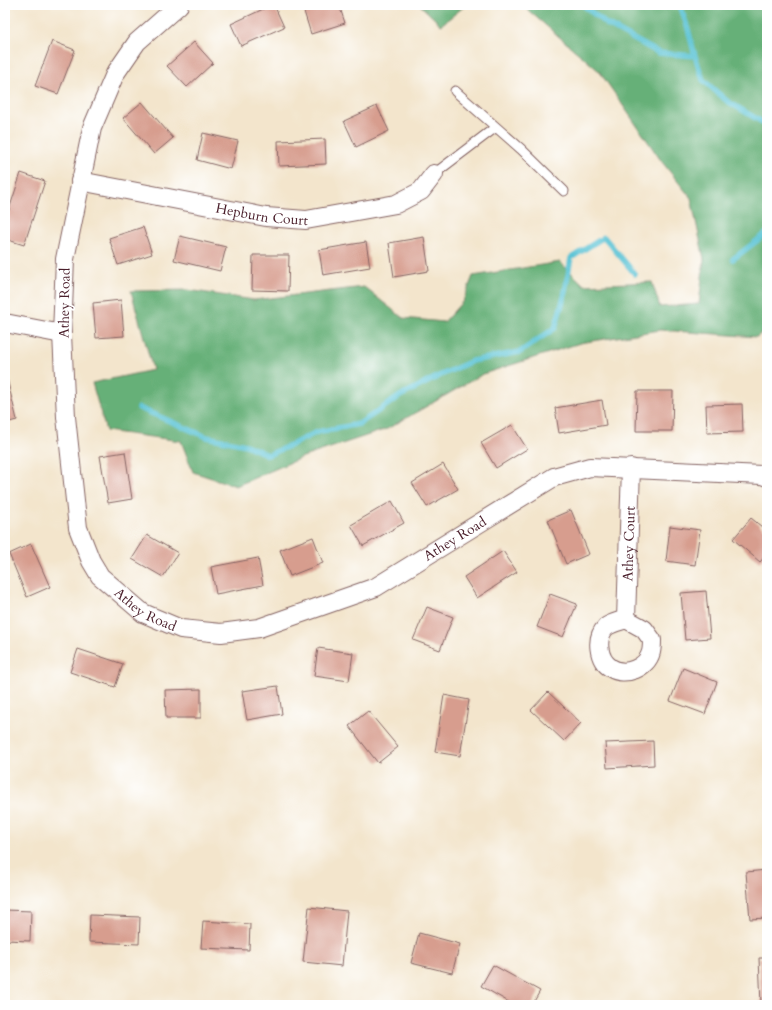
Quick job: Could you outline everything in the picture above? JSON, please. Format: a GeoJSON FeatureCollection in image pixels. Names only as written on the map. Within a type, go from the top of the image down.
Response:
{"type":"FeatureCollection","features":[{"type":"Feature","properties":{"kind":"street","name":"Athey Road"},"geometry":{"type":"LineString","coordinates":[[179,5],[137,42],[115,74],[92,128],[65,259],[62,334],[66,417],[78,528],[91,561],[100,576],[143,613],[181,629],[221,633],[259,628],[376,587],[554,477],[590,467],[762,475],[767,477]]}},
{"type":"Feature","properties":{"kind":"street","name":"Hepburn Court"},"geometry":{"type":"LineString","coordinates":[[80,181],[266,217],[306,220],[396,204],[421,191],[434,174]]}},
{"type":"Feature","properties":{"kind":"street"},"geometry":{"type":"LineString","coordinates":[[5,323],[62,334]]}},
{"type":"Feature","properties":{"kind":"street","name":"Athey Court"},"geometry":{"type":"LineString","coordinates":[[626,619],[631,468]]}},
{"type":"Feature","properties":{"kind":"lane"},"geometry":{"type":"LineString","coordinates":[[455,91],[521,149],[564,190]]}},
{"type":"Feature","properties":{"kind":"lane"},"geometry":{"type":"LineString","coordinates":[[434,174],[496,127]]}},
{"type":"Feature","properties":{"kind":"green space"},"geometry":{"type":"Polygon","coordinates":[[[420,5],[466,5],[441,25],[420,5]]]}},
{"type":"Feature","properties":{"kind":"green space"},"geometry":{"type":"Polygon","coordinates":[[[522,5],[767,5],[767,328],[757,337],[660,330],[580,343],[483,374],[387,429],[303,457],[236,486],[193,472],[181,441],[106,431],[92,383],[153,370],[131,291],[188,290],[254,300],[364,287],[403,318],[444,322],[463,301],[473,276],[560,262],[584,285],[652,282],[660,307],[699,304],[704,259],[691,198],[662,162],[599,71],[522,5]]]}},
{"type":"Feature","properties":{"kind":"building"},"geometry":{"type":"Polygon","coordinates":[[[274,5],[284,27],[241,46],[231,24],[274,5]]]}},
{"type":"Feature","properties":{"kind":"building"},"geometry":{"type":"Polygon","coordinates":[[[302,5],[339,5],[345,23],[311,34],[302,5]]]}},
{"type":"Feature","properties":{"kind":"building"},"geometry":{"type":"Polygon","coordinates":[[[52,41],[75,50],[58,94],[35,86],[52,41]]]}},
{"type":"Feature","properties":{"kind":"building"},"geometry":{"type":"Polygon","coordinates":[[[194,42],[213,63],[187,87],[167,66],[194,42]]]}},
{"type":"Feature","properties":{"kind":"building"},"geometry":{"type":"Polygon","coordinates":[[[142,102],[173,138],[154,154],[123,118],[142,102]]]}},
{"type":"Feature","properties":{"kind":"building"},"geometry":{"type":"Polygon","coordinates":[[[377,106],[389,131],[356,147],[344,121],[377,106]]]}},
{"type":"Feature","properties":{"kind":"building"},"geometry":{"type":"Polygon","coordinates":[[[203,133],[238,141],[231,169],[197,160],[203,133]]]}},
{"type":"Feature","properties":{"kind":"building"},"geometry":{"type":"Polygon","coordinates":[[[325,139],[326,164],[279,166],[278,141],[325,139]]]}},
{"type":"Feature","properties":{"kind":"building"},"geometry":{"type":"Polygon","coordinates":[[[21,173],[45,181],[24,245],[5,239],[5,222],[21,173]]]}},
{"type":"Feature","properties":{"kind":"building"},"geometry":{"type":"Polygon","coordinates":[[[143,227],[152,254],[118,265],[109,238],[143,227]]]}},
{"type":"Feature","properties":{"kind":"building"},"geometry":{"type":"Polygon","coordinates":[[[180,236],[226,247],[220,271],[174,260],[180,236]]]}},
{"type":"Feature","properties":{"kind":"building"},"geometry":{"type":"Polygon","coordinates":[[[424,237],[429,271],[394,277],[389,243],[424,237]]]}},
{"type":"Feature","properties":{"kind":"building"},"geometry":{"type":"Polygon","coordinates":[[[366,242],[370,267],[323,275],[319,250],[366,242]]]}},
{"type":"Feature","properties":{"kind":"building"},"geometry":{"type":"Polygon","coordinates":[[[253,255],[289,255],[288,291],[252,290],[253,255]]]}},
{"type":"Feature","properties":{"kind":"building"},"geometry":{"type":"Polygon","coordinates":[[[121,300],[124,336],[96,338],[93,303],[121,300]]]}},
{"type":"Feature","properties":{"kind":"building"},"geometry":{"type":"Polygon","coordinates":[[[5,370],[17,420],[5,423],[5,370]]]}},
{"type":"Feature","properties":{"kind":"building"},"geometry":{"type":"Polygon","coordinates":[[[637,391],[673,391],[672,431],[636,431],[637,391]]]}},
{"type":"Feature","properties":{"kind":"building"},"geometry":{"type":"Polygon","coordinates":[[[602,400],[606,425],[559,433],[555,408],[602,400]]]}},
{"type":"Feature","properties":{"kind":"building"},"geometry":{"type":"Polygon","coordinates":[[[742,404],[743,432],[707,433],[706,405],[742,404]]]}},
{"type":"Feature","properties":{"kind":"building"},"geometry":{"type":"Polygon","coordinates":[[[512,425],[527,449],[496,468],[481,443],[512,425]]]}},
{"type":"Feature","properties":{"kind":"building"},"geometry":{"type":"Polygon","coordinates":[[[125,452],[132,499],[108,503],[100,456],[125,452]]]}},
{"type":"Feature","properties":{"kind":"building"},"geometry":{"type":"Polygon","coordinates":[[[443,464],[458,489],[427,507],[412,483],[443,464]]]}},
{"type":"Feature","properties":{"kind":"building"},"geometry":{"type":"Polygon","coordinates":[[[392,501],[404,523],[363,546],[351,525],[392,501]]]}},
{"type":"Feature","properties":{"kind":"building"},"geometry":{"type":"Polygon","coordinates":[[[571,510],[589,554],[566,564],[548,520],[571,510]]]}},
{"type":"Feature","properties":{"kind":"building"},"geometry":{"type":"Polygon","coordinates":[[[751,518],[767,531],[767,554],[760,562],[733,539],[751,518]]]}},
{"type":"Feature","properties":{"kind":"building"},"geometry":{"type":"Polygon","coordinates":[[[670,526],[700,530],[695,565],[666,561],[670,526]]]}},
{"type":"Feature","properties":{"kind":"building"},"geometry":{"type":"Polygon","coordinates":[[[147,535],[178,553],[163,577],[132,559],[147,535]]]}},
{"type":"Feature","properties":{"kind":"building"},"geometry":{"type":"Polygon","coordinates":[[[313,537],[323,563],[290,576],[280,550],[313,537]]]}},
{"type":"Feature","properties":{"kind":"building"},"geometry":{"type":"Polygon","coordinates":[[[31,544],[50,587],[27,597],[9,554],[31,544]]]}},
{"type":"Feature","properties":{"kind":"building"},"geometry":{"type":"Polygon","coordinates":[[[503,551],[517,572],[477,598],[464,577],[503,551]]]}},
{"type":"Feature","properties":{"kind":"building"},"geometry":{"type":"Polygon","coordinates":[[[258,558],[263,585],[216,594],[211,567],[258,558]]]}},
{"type":"Feature","properties":{"kind":"building"},"geometry":{"type":"Polygon","coordinates":[[[706,591],[710,638],[685,640],[681,593],[706,591]]]}},
{"type":"Feature","properties":{"kind":"building"},"geometry":{"type":"Polygon","coordinates":[[[550,594],[577,604],[563,637],[537,627],[550,594]]]}},
{"type":"Feature","properties":{"kind":"building"},"geometry":{"type":"Polygon","coordinates":[[[427,607],[453,617],[440,650],[413,640],[427,607]]]}},
{"type":"Feature","properties":{"kind":"building"},"geometry":{"type":"Polygon","coordinates":[[[318,648],[353,653],[349,681],[314,676],[318,648]]]}},
{"type":"Feature","properties":{"kind":"building"},"geometry":{"type":"Polygon","coordinates":[[[78,649],[123,664],[115,687],[70,672],[78,649]]]}},
{"type":"Feature","properties":{"kind":"building"},"geometry":{"type":"Polygon","coordinates":[[[683,668],[717,682],[705,714],[670,701],[683,668]]]}},
{"type":"Feature","properties":{"kind":"building"},"geometry":{"type":"Polygon","coordinates":[[[278,686],[282,714],[247,720],[242,691],[278,686]]]}},
{"type":"Feature","properties":{"kind":"building"},"geometry":{"type":"Polygon","coordinates":[[[201,689],[201,718],[166,718],[165,690],[201,689]]]}},
{"type":"Feature","properties":{"kind":"building"},"geometry":{"type":"Polygon","coordinates":[[[548,692],[581,723],[564,741],[531,710],[548,692]]]}},
{"type":"Feature","properties":{"kind":"building"},"geometry":{"type":"Polygon","coordinates":[[[444,695],[469,700],[460,756],[435,752],[444,695]]]}},
{"type":"Feature","properties":{"kind":"building"},"geometry":{"type":"Polygon","coordinates":[[[368,711],[398,747],[378,763],[349,726],[368,711]]]}},
{"type":"Feature","properties":{"kind":"building"},"geometry":{"type":"Polygon","coordinates":[[[653,741],[654,765],[607,768],[605,743],[653,741]]]}},
{"type":"Feature","properties":{"kind":"building"},"geometry":{"type":"Polygon","coordinates":[[[767,870],[767,918],[750,919],[746,872],[767,870]]]}},
{"type":"Feature","properties":{"kind":"building"},"geometry":{"type":"Polygon","coordinates":[[[309,907],[347,911],[342,966],[303,962],[309,907]]]}},
{"type":"Feature","properties":{"kind":"building"},"geometry":{"type":"Polygon","coordinates":[[[5,910],[31,911],[30,941],[5,940],[5,910]]]}},
{"type":"Feature","properties":{"kind":"building"},"geometry":{"type":"Polygon","coordinates":[[[90,915],[140,917],[139,944],[89,942],[90,915]]]}},
{"type":"Feature","properties":{"kind":"building"},"geometry":{"type":"Polygon","coordinates":[[[203,921],[250,924],[249,950],[201,948],[203,921]]]}},
{"type":"Feature","properties":{"kind":"building"},"geometry":{"type":"Polygon","coordinates":[[[419,933],[460,944],[452,973],[411,963],[419,933]]]}},
{"type":"Feature","properties":{"kind":"building"},"geometry":{"type":"Polygon","coordinates":[[[759,958],[767,958],[767,1005],[761,1005],[759,958]]]}},
{"type":"Feature","properties":{"kind":"building"},"geometry":{"type":"Polygon","coordinates":[[[493,965],[540,991],[532,1005],[514,1005],[481,986],[493,965]]]}},
{"type":"Feature","properties":{"kind":"waterway"},"geometry":{"type":"LineString","coordinates":[[583,5],[606,24],[659,53],[695,56]]}},
{"type":"Feature","properties":{"kind":"waterway"},"geometry":{"type":"LineString","coordinates":[[680,5],[703,80],[727,101],[762,122],[767,128]]}},
{"type":"Feature","properties":{"kind":"waterway"},"geometry":{"type":"LineString","coordinates":[[733,259],[767,233]]}},
{"type":"Feature","properties":{"kind":"waterway"},"geometry":{"type":"LineString","coordinates":[[139,408],[207,437],[246,445],[268,455],[317,432],[359,424],[400,396],[472,361],[520,352],[555,328],[564,297],[571,258],[604,237],[635,274]]}}]}
